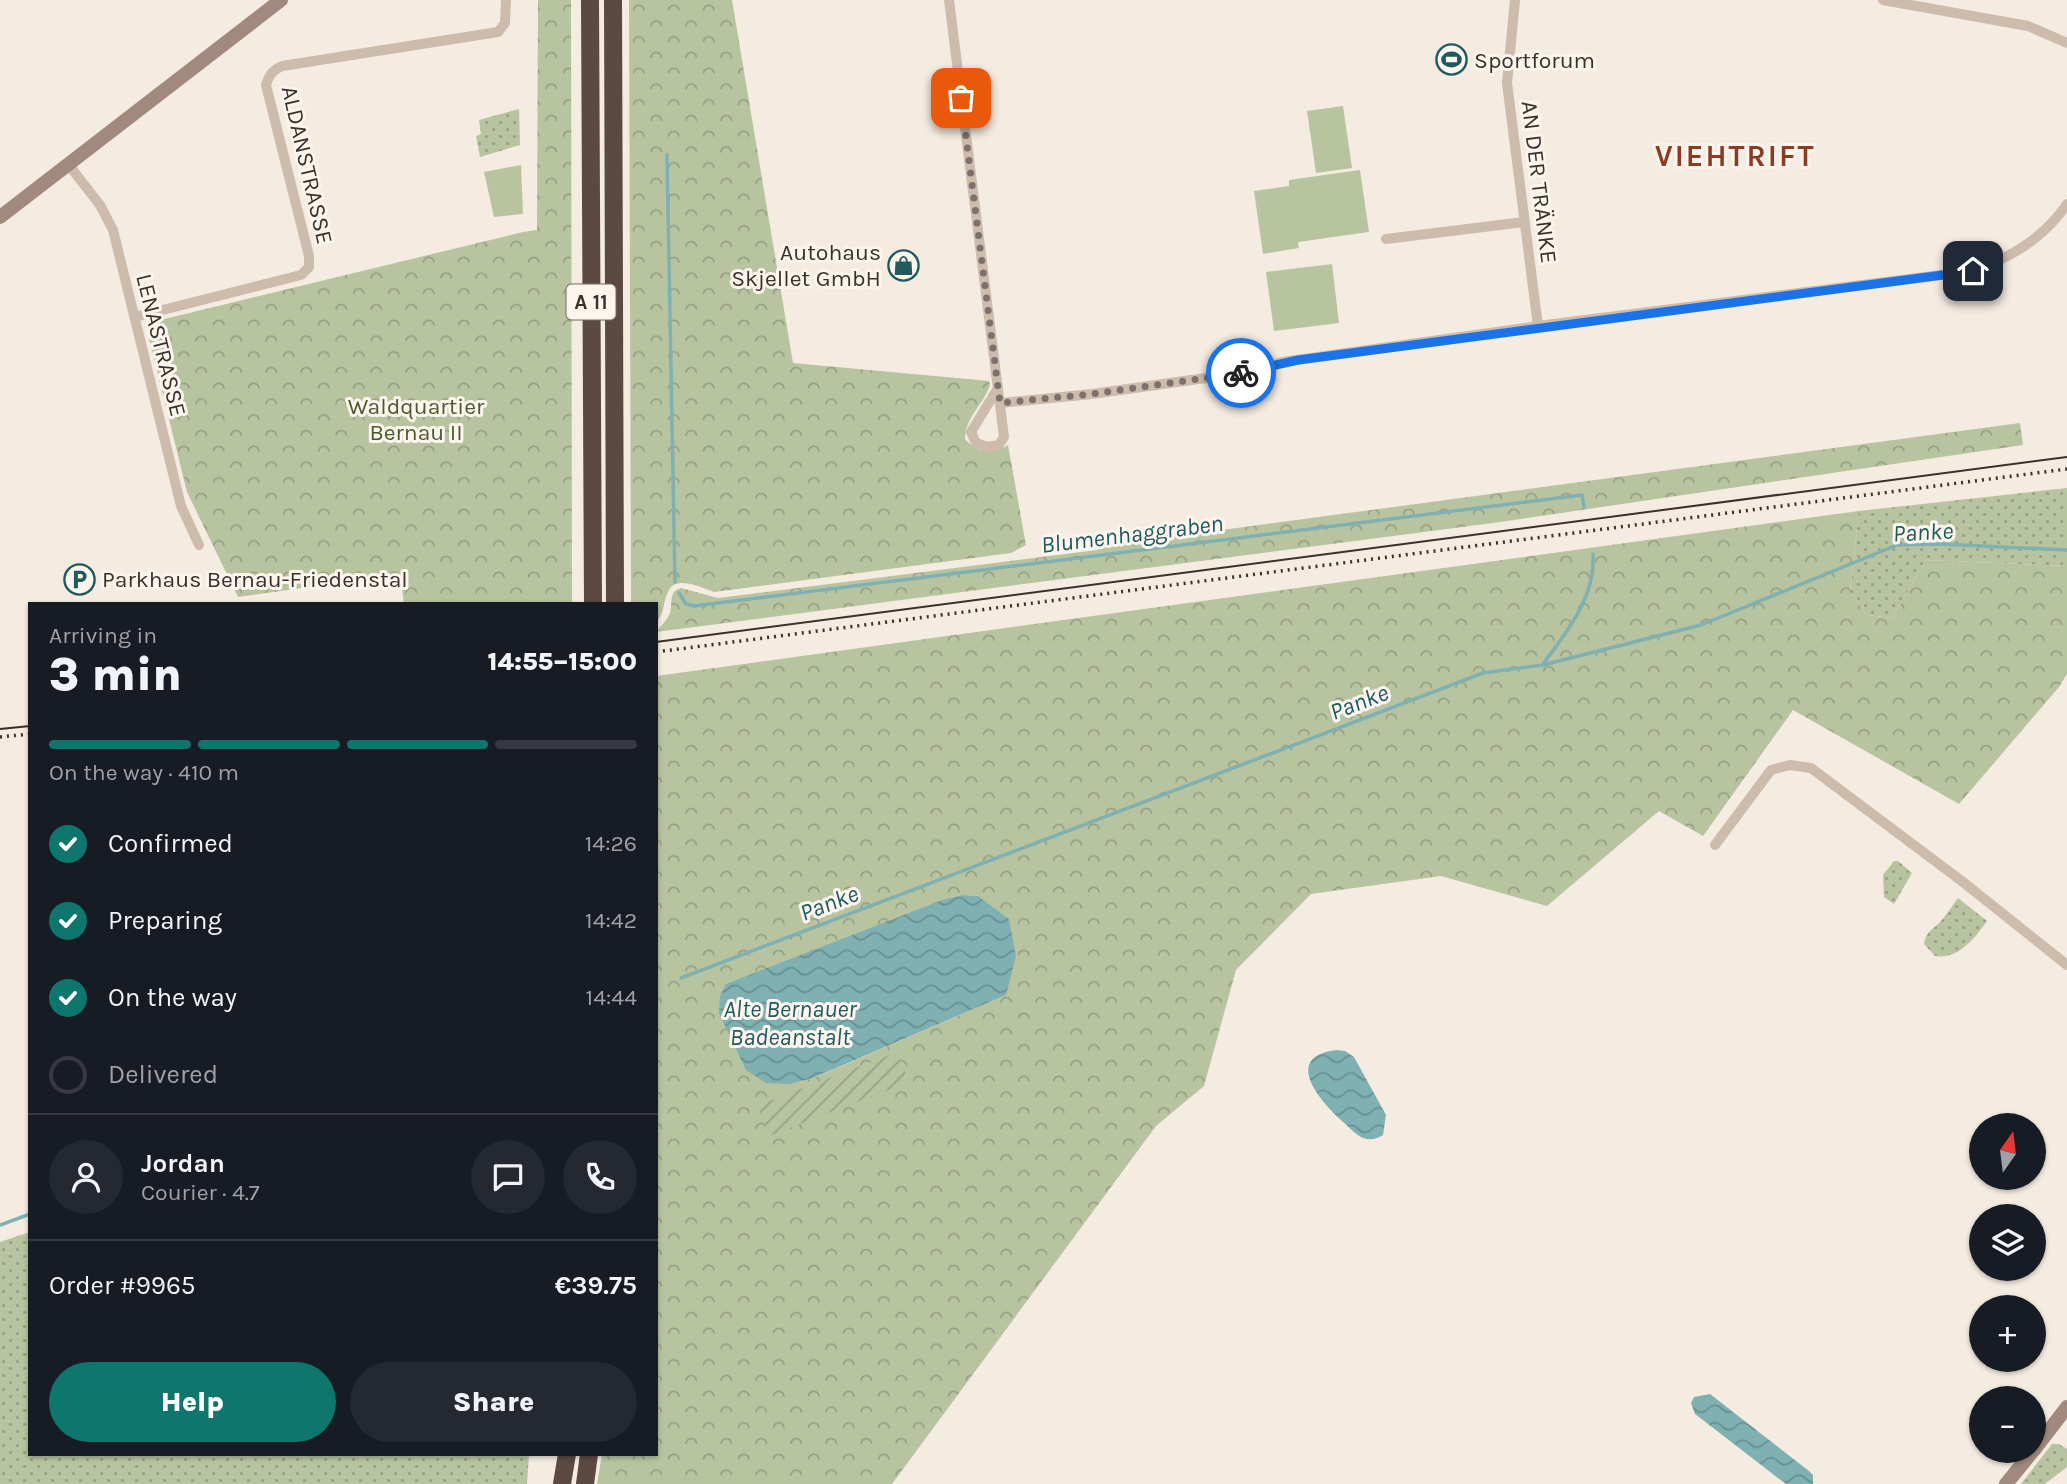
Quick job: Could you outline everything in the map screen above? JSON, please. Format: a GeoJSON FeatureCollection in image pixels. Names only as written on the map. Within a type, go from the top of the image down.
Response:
{"type":"FeatureCollection","features":[{"type":"Feature","properties":{"kind":"highway","name":"A 11"},"geometry":{"type":"LineString","coordinates":[[590,0],[593,602]]}},
{"type":"Feature","properties":{"kind":"highway","name":"A 11"},"geometry":{"type":"LineString","coordinates":[[612,0],[615,602]]}},
{"type":"Feature","properties":{"kind":"highway"},"geometry":{"type":"LineString","coordinates":[[562,1484],[567,1456]]}},
{"type":"Feature","properties":{"kind":"highway"},"geometry":{"type":"LineString","coordinates":[[585,1484],[589,1456]]}},
{"type":"Feature","properties":{"kind":"main road"},"geometry":{"type":"LineString","coordinates":[[0,217],[281,0]]}},
{"type":"Feature","properties":{"kind":"main road"},"geometry":{"type":"LineString","coordinates":[[2046,1434],[2067,1407]]}},
{"type":"Feature","properties":{"kind":"main road"},"geometry":{"type":"LineString","coordinates":[[2006,1484],[2023,1463]]}},
{"type":"Feature","properties":{"kind":"street","name":"ALDANSTRASSE"},"geometry":{"type":"LineString","coordinates":[[135,317],[301,275],[309,267],[309,256],[266,85],[274,70],[308,61],[498,32],[505,23],[506,0]]}},
{"type":"Feature","properties":{"kind":"street"},"geometry":{"type":"LineString","coordinates":[[948,0],[1000,403],[1004,437],[999,445],[987,447],[976,443],[971,432],[998,388]]}},
{"type":"Feature","properties":{"kind":"street","name":"AN DER TRÄNKE"},"geometry":{"type":"LineString","coordinates":[[1515,0],[1507,83],[1538,326]]}},
{"type":"Feature","properties":{"kind":"street"},"geometry":{"type":"LineString","coordinates":[[1883,0],[2028,26],[2067,43]]}},
{"type":"Feature","properties":{"kind":"street","name":"LENASTRASSE"},"geometry":{"type":"LineString","coordinates":[[68,164],[100,205],[113,230],[181,506],[199,545]]}},
{"type":"Feature","properties":{"kind":"street"},"geometry":{"type":"LineString","coordinates":[[1000,403],[1159,385],[1263,369],[1282,362],[1538,326],[1973,271],[2007,258],[2039,235],[2067,204]]}},
{"type":"Feature","properties":{"kind":"street"},"geometry":{"type":"LineString","coordinates":[[1386,239],[1524,222]]}},
{"type":"Feature","properties":{"kind":"street"},"geometry":{"type":"LineString","coordinates":[[1715,845],[1771,770],[1790,765],[1811,768],[1963,882],[2067,965]]}},
{"type":"Feature","properties":{"kind":"green space","name":"Waldquartier Bernau II"},"geometry":{"type":"Polygon","coordinates":[[[538,0],[571,0],[572,602],[404,602],[400,574],[238,597],[187,492],[147,330],[152,322],[537,230],[538,0]]]}},
{"type":"Feature","properties":{"kind":"green space"},"geometry":{"type":"Polygon","coordinates":[[[629,0],[732,0],[793,363],[989,381],[987,392],[968,423],[965,439],[985,451],[996,451],[1008,445],[1026,545],[1011,553],[714,592],[689,584],[676,584],[668,592],[658,619],[658,602],[631,602],[629,0]]]}},
{"type":"Feature","properties":{"kind":"green space"},"geometry":{"type":"Polygon","coordinates":[[[1343,106],[1352,168],[1316,173],[1307,111],[1343,106]]]}},
{"type":"Feature","properties":{"kind":"green space"},"geometry":{"type":"Polygon","coordinates":[[[519,109],[520,145],[480,157],[476,136],[481,134],[479,120],[519,109]]]}},
{"type":"Feature","properties":{"kind":"green space"},"geometry":{"type":"Polygon","coordinates":[[[521,165],[523,214],[494,217],[484,172],[521,165]]]}},
{"type":"Feature","properties":{"kind":"green space"},"geometry":{"type":"Polygon","coordinates":[[[1360,170],[1369,232],[1298,242],[1299,248],[1263,254],[1254,191],[1289,186],[1289,180],[1360,170]]]}},
{"type":"Feature","properties":{"kind":"green space"},"geometry":{"type":"Polygon","coordinates":[[[1332,264],[1339,323],[1274,331],[1266,272],[1332,264]]]}},
{"type":"Feature","properties":{"kind":"green space"},"geometry":{"type":"Polygon","coordinates":[[[2020,423],[2023,445],[1493,523],[658,632],[669,615],[674,592],[681,588],[718,598],[1097,550],[1103,546],[2020,423]]]}},
{"type":"Feature","properties":{"kind":"green space"},"geometry":{"type":"Polygon","coordinates":[[[2067,488],[2067,566],[1926,560],[1892,618],[1867,615],[1850,592],[1859,511],[2067,488]]]}},
{"type":"Feature","properties":{"kind":"green space"},"geometry":{"type":"Polygon","coordinates":[[[1859,511],[1850,592],[1867,615],[1892,618],[1926,560],[2067,566],[2067,674],[2059,687],[1959,804],[1793,710],[1703,836],[1659,811],[1547,906],[1441,876],[1311,894],[1236,970],[1204,1086],[1156,1126],[892,1484],[597,1484],[602,1456],[658,1456],[658,676],[1859,511]],[[962,895],[945,899],[791,1084],[814,1078],[1006,995],[978,896],[962,895]]]}},
{"type":"Feature","properties":{"kind":"green space"},"geometry":{"type":"Polygon","coordinates":[[[1894,861],[1898,861],[1912,873],[1894,904],[1884,897],[1883,875],[1894,861]]]}},
{"type":"Feature","properties":{"kind":"green space"},"geometry":{"type":"Polygon","coordinates":[[[1958,898],[1987,921],[1971,941],[1958,951],[1951,955],[1935,956],[1924,944],[1925,940],[1958,898]]]}},
{"type":"Feature","properties":{"kind":"green space"},"geometry":{"type":"Polygon","coordinates":[[[897,1052],[909,1082],[769,1136],[757,1106],[897,1052]]]}},
{"type":"Feature","properties":{"kind":"green space"},"geometry":{"type":"Polygon","coordinates":[[[28,1233],[28,1456],[529,1456],[527,1484],[0,1484],[0,1242],[28,1233]]]}},
{"type":"Feature","properties":{"kind":"green space"},"geometry":{"type":"Polygon","coordinates":[[[2052,1444],[2059,1444],[2067,1449],[2067,1467],[2045,1484],[2021,1484],[2037,1463],[2046,1463],[2046,1452],[2052,1444]]]}},
{"type":"Feature","properties":{"kind":"water","name":"Alte Bernauer Badeanstalt"},"geometry":{"type":"Polygon","coordinates":[[[962,895],[978,896],[1009,919],[1016,956],[1006,995],[813,1078],[791,1084],[766,1083],[746,1070],[719,1013],[720,996],[726,984],[945,899],[962,895]]]}},
{"type":"Feature","properties":{"kind":"water"},"geometry":{"type":"Polygon","coordinates":[[[1345,1051],[1354,1057],[1386,1115],[1383,1135],[1367,1139],[1353,1131],[1323,1101],[1310,1080],[1308,1070],[1311,1061],[1320,1054],[1345,1051]]]}},
{"type":"Feature","properties":{"kind":"water"},"geometry":{"type":"Polygon","coordinates":[[[1710,1394],[1809,1471],[1813,1475],[1813,1484],[1786,1484],[1695,1414],[1691,1403],[1694,1397],[1710,1394]]]}},
{"type":"Feature","properties":{"kind":"waterway"},"geometry":{"type":"LineString","coordinates":[[667,155],[675,582]]}},
{"type":"Feature","properties":{"kind":"waterway","name":"Blumenhaggraben"},"geometry":{"type":"LineString","coordinates":[[679,593],[686,604],[694,606],[1582,495],[1584,507]]}},
{"type":"Feature","properties":{"kind":"waterway","name":"Panke"},"geometry":{"type":"LineString","coordinates":[[681,978],[1483,673],[1543,665],[1701,625],[1897,545],[1939,544],[2067,550]]}},
{"type":"Feature","properties":{"kind":"waterway"},"geometry":{"type":"LineString","coordinates":[[1543,664],[1585,599],[1593,569],[1593,554]]}},
{"type":"Feature","properties":{"kind":"waterway","name":"Panke"},"geometry":{"type":"LineString","coordinates":[[0,1225],[28,1215]]}},
{"type":"Feature","properties":{"kind":"tram line"},"geometry":{"type":"LineString","coordinates":[[658,642],[2067,457]]}},
{"type":"Feature","properties":{"kind":"tram line"},"geometry":{"type":"LineString","coordinates":[[0,729],[28,726]]}},
{"type":"Feature","properties":{"kind":"railway"},"geometry":{"type":"LineString","coordinates":[[658,652],[2067,469]]}},
{"type":"Feature","properties":{"kind":"railway"},"geometry":{"type":"LineString","coordinates":[[0,737],[28,734]]}},
{"type":"Feature","properties":{"kind":"way so far"},"geometry":{"type":"LineString","coordinates":[[961,98],[1000,403],[1092,394],[1241,373]]}},
{"type":"Feature","properties":{"kind":"place","name":"Sportforum"},"geometry":{"type":"Point","coordinates":[1451,60]}},
{"type":"Feature","properties":{"kind":"place","name":"Autohaus Skjellet GmbH"},"geometry":{"type":"Point","coordinates":[904,265]}},
{"type":"Feature","properties":{"kind":"place","name":"Parkhaus Bernau-Friedenstal"},"geometry":{"type":"Point","coordinates":[79,579]}},
{"type":"Feature","properties":{"kind":"district","name":"VIEHTRIFT"},"geometry":{"type":"Point","coordinates":[1735,156]}},
{"type":"Feature","properties":{"kind":"route"},"geometry":{"type":"LineString","coordinates":[[1241,373],[1282,362],[1538,326],[1973,271]]}}]}
